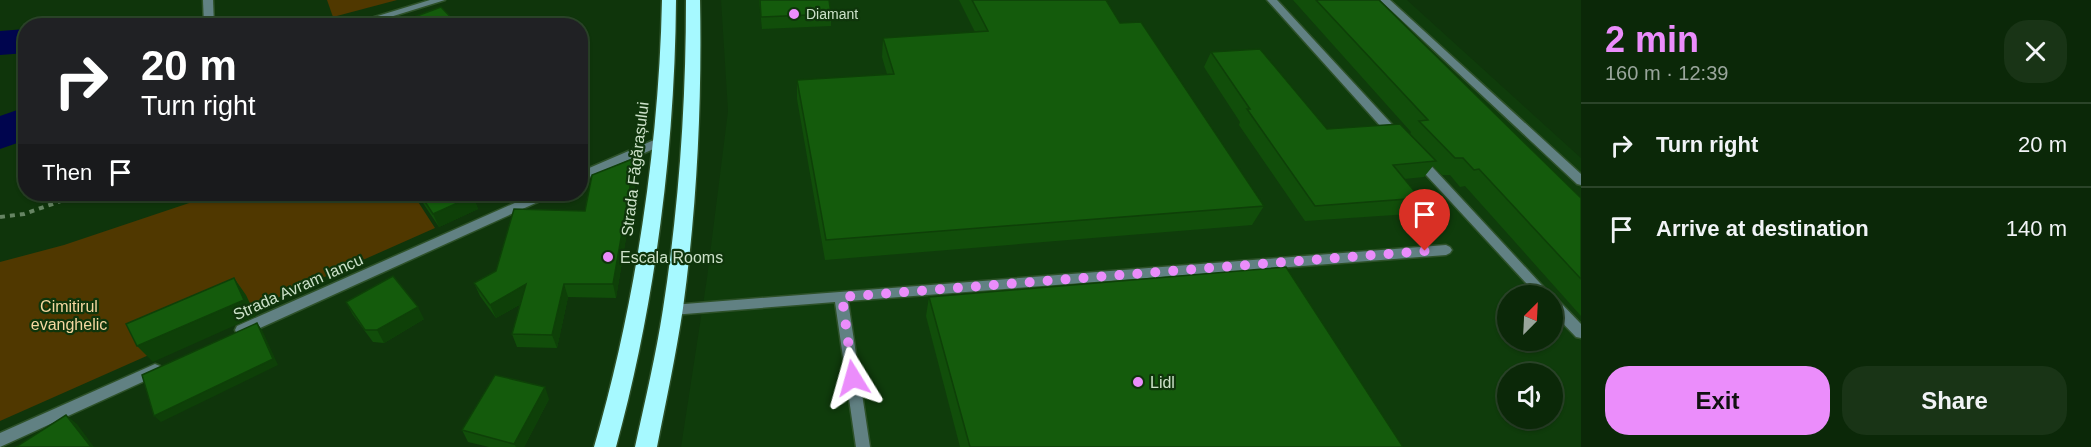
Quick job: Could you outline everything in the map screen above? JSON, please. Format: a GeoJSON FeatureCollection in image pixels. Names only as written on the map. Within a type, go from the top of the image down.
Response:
{"type":"FeatureCollection","features":[{"type":"Feature","properties":{"kind":"highway","name":"Strada Făgărașului"},"geometry":{"type":"LineString","coordinates":[[605,447],[637,311],[661,141],[667,74],[669,0]]}},
{"type":"Feature","properties":{"kind":"highway"},"geometry":{"type":"LineString","coordinates":[[646,447],[672,310],[692,107],[693,0]]}},
{"type":"Feature","properties":{"kind":"street"},"geometry":{"type":"LineString","coordinates":[[208,0],[208,18]]}},
{"type":"Feature","properties":{"kind":"street"},"geometry":{"type":"LineString","coordinates":[[377,18],[440,0]]}},
{"type":"Feature","properties":{"kind":"street"},"geometry":{"type":"LineString","coordinates":[[1272,0],[1536,285]]}},
{"type":"Feature","properties":{"kind":"street"},"geometry":{"type":"LineString","coordinates":[[1385,0],[1581,181]]}},
{"type":"Feature","properties":{"kind":"street"},"geometry":{"type":"LineString","coordinates":[[588,173],[661,141]]}},
{"type":"Feature","properties":{"kind":"street","name":"Strada Avram Iancu"},"geometry":{"type":"LineString","coordinates":[[229,336],[529,201]]}},
{"type":"Feature","properties":{"kind":"street"},"geometry":{"type":"LineString","coordinates":[[672,310],[1446,250]]}},
{"type":"Feature","properties":{"kind":"street"},"geometry":{"type":"LineString","coordinates":[[842,297],[862,447]]}},
{"type":"Feature","properties":{"kind":"street"},"geometry":{"type":"LineString","coordinates":[[1563,314],[1581,333]]}},
{"type":"Feature","properties":{"kind":"street"},"geometry":{"type":"LineString","coordinates":[[0,440],[163,366]]}},
{"type":"Feature","properties":{"kind":"path"},"geometry":{"type":"LineString","coordinates":[[0,217],[24,214],[60,201]]}},
{"type":"Feature","properties":{"kind":"shaded area"},"geometry":{"type":"Polygon","coordinates":[[[721,0],[1407,0],[1581,158],[1581,447],[681,447],[707,278],[728,111],[721,0]]]}},
{"type":"Feature","properties":{"kind":"green space"},"geometry":{"type":"Polygon","coordinates":[[[327,0],[397,0],[333,17],[327,0]]]}},
{"type":"Feature","properties":{"kind":"green space","name":"Cimitirul evanghelic"},"geometry":{"type":"Polygon","coordinates":[[[195,201],[418,201],[435,228],[0,421],[0,262],[64,245],[195,201]]]}},
{"type":"Feature","properties":{"kind":"building"},"geometry":{"type":"Polygon","coordinates":[[[760,0],[829,0],[831,14],[761,17],[760,0]]]}},
{"type":"Feature","properties":{"kind":"building"},"geometry":{"type":"Polygon","coordinates":[[[972,0],[1106,0],[1120,23],[1141,22],[1264,206],[826,240],[797,80],[894,74],[883,38],[988,31],[972,0]]]}},
{"type":"Feature","properties":{"kind":"building"},"geometry":{"type":"Polygon","coordinates":[[[1316,0],[1379,0],[1581,198],[1581,279],[1479,169],[1474,170],[1463,158],[1455,158],[1419,121],[1428,120],[1316,0]]]}},
{"type":"Feature","properties":{"kind":"building"},"geometry":{"type":"Polygon","coordinates":[[[441,7],[451,18],[412,18],[441,7]]]}},
{"type":"Feature","properties":{"kind":"building"},"geometry":{"type":"Polygon","coordinates":[[[1260,49],[1327,129],[1400,124],[1436,161],[1393,165],[1420,198],[1315,206],[1247,109],[1250,109],[1211,52],[1260,49]]]}},
{"type":"Feature","properties":{"kind":"building"},"geometry":{"type":"Polygon","coordinates":[[[635,158],[613,284],[564,284],[552,335],[512,334],[526,284],[490,305],[474,283],[496,271],[514,209],[585,211],[592,175],[635,158]]]}},
{"type":"Feature","properties":{"kind":"building"},"geometry":{"type":"Polygon","coordinates":[[[425,201],[462,201],[433,214],[425,201]]]}},
{"type":"Feature","properties":{"kind":"building","name":"Lidl"},"geometry":{"type":"Polygon","coordinates":[[[1286,267],[1403,447],[970,447],[929,297],[1286,267]]]}},
{"type":"Feature","properties":{"kind":"building"},"geometry":{"type":"Polygon","coordinates":[[[393,276],[418,307],[377,330],[365,330],[346,302],[393,276]]]}},
{"type":"Feature","properties":{"kind":"building"},"geometry":{"type":"Polygon","coordinates":[[[234,278],[244,300],[137,346],[126,324],[234,278]]]}},
{"type":"Feature","properties":{"kind":"building"},"geometry":{"type":"Polygon","coordinates":[[[257,323],[273,359],[154,416],[142,375],[257,323]]]}},
{"type":"Feature","properties":{"kind":"building"},"geometry":{"type":"Polygon","coordinates":[[[495,375],[545,387],[514,444],[462,430],[495,375]]]}},
{"type":"Feature","properties":{"kind":"building"},"geometry":{"type":"Polygon","coordinates":[[[66,415],[91,447],[16,447],[66,415]]]}},
{"type":"Feature","properties":{"kind":"waterway"},"geometry":{"type":"LineString","coordinates":[[0,43],[18,42]]}},
{"type":"Feature","properties":{"kind":"waterway"},"geometry":{"type":"LineString","coordinates":[[0,134],[18,126]]}},
{"type":"Feature","properties":{"kind":"place","name":"Diamant"},"geometry":{"type":"Point","coordinates":[794,14]}},
{"type":"Feature","properties":{"kind":"place","name":"Escala Rooms"},"geometry":{"type":"Point","coordinates":[608,257]}},
{"type":"Feature","properties":{"kind":"place","name":"Lidl"},"geometry":{"type":"Point","coordinates":[1138,382]}},
{"type":"Feature","properties":{"kind":"route"},"geometry":{"type":"LineString","coordinates":[[853,378],[842,297],[1425,251]]}}]}
